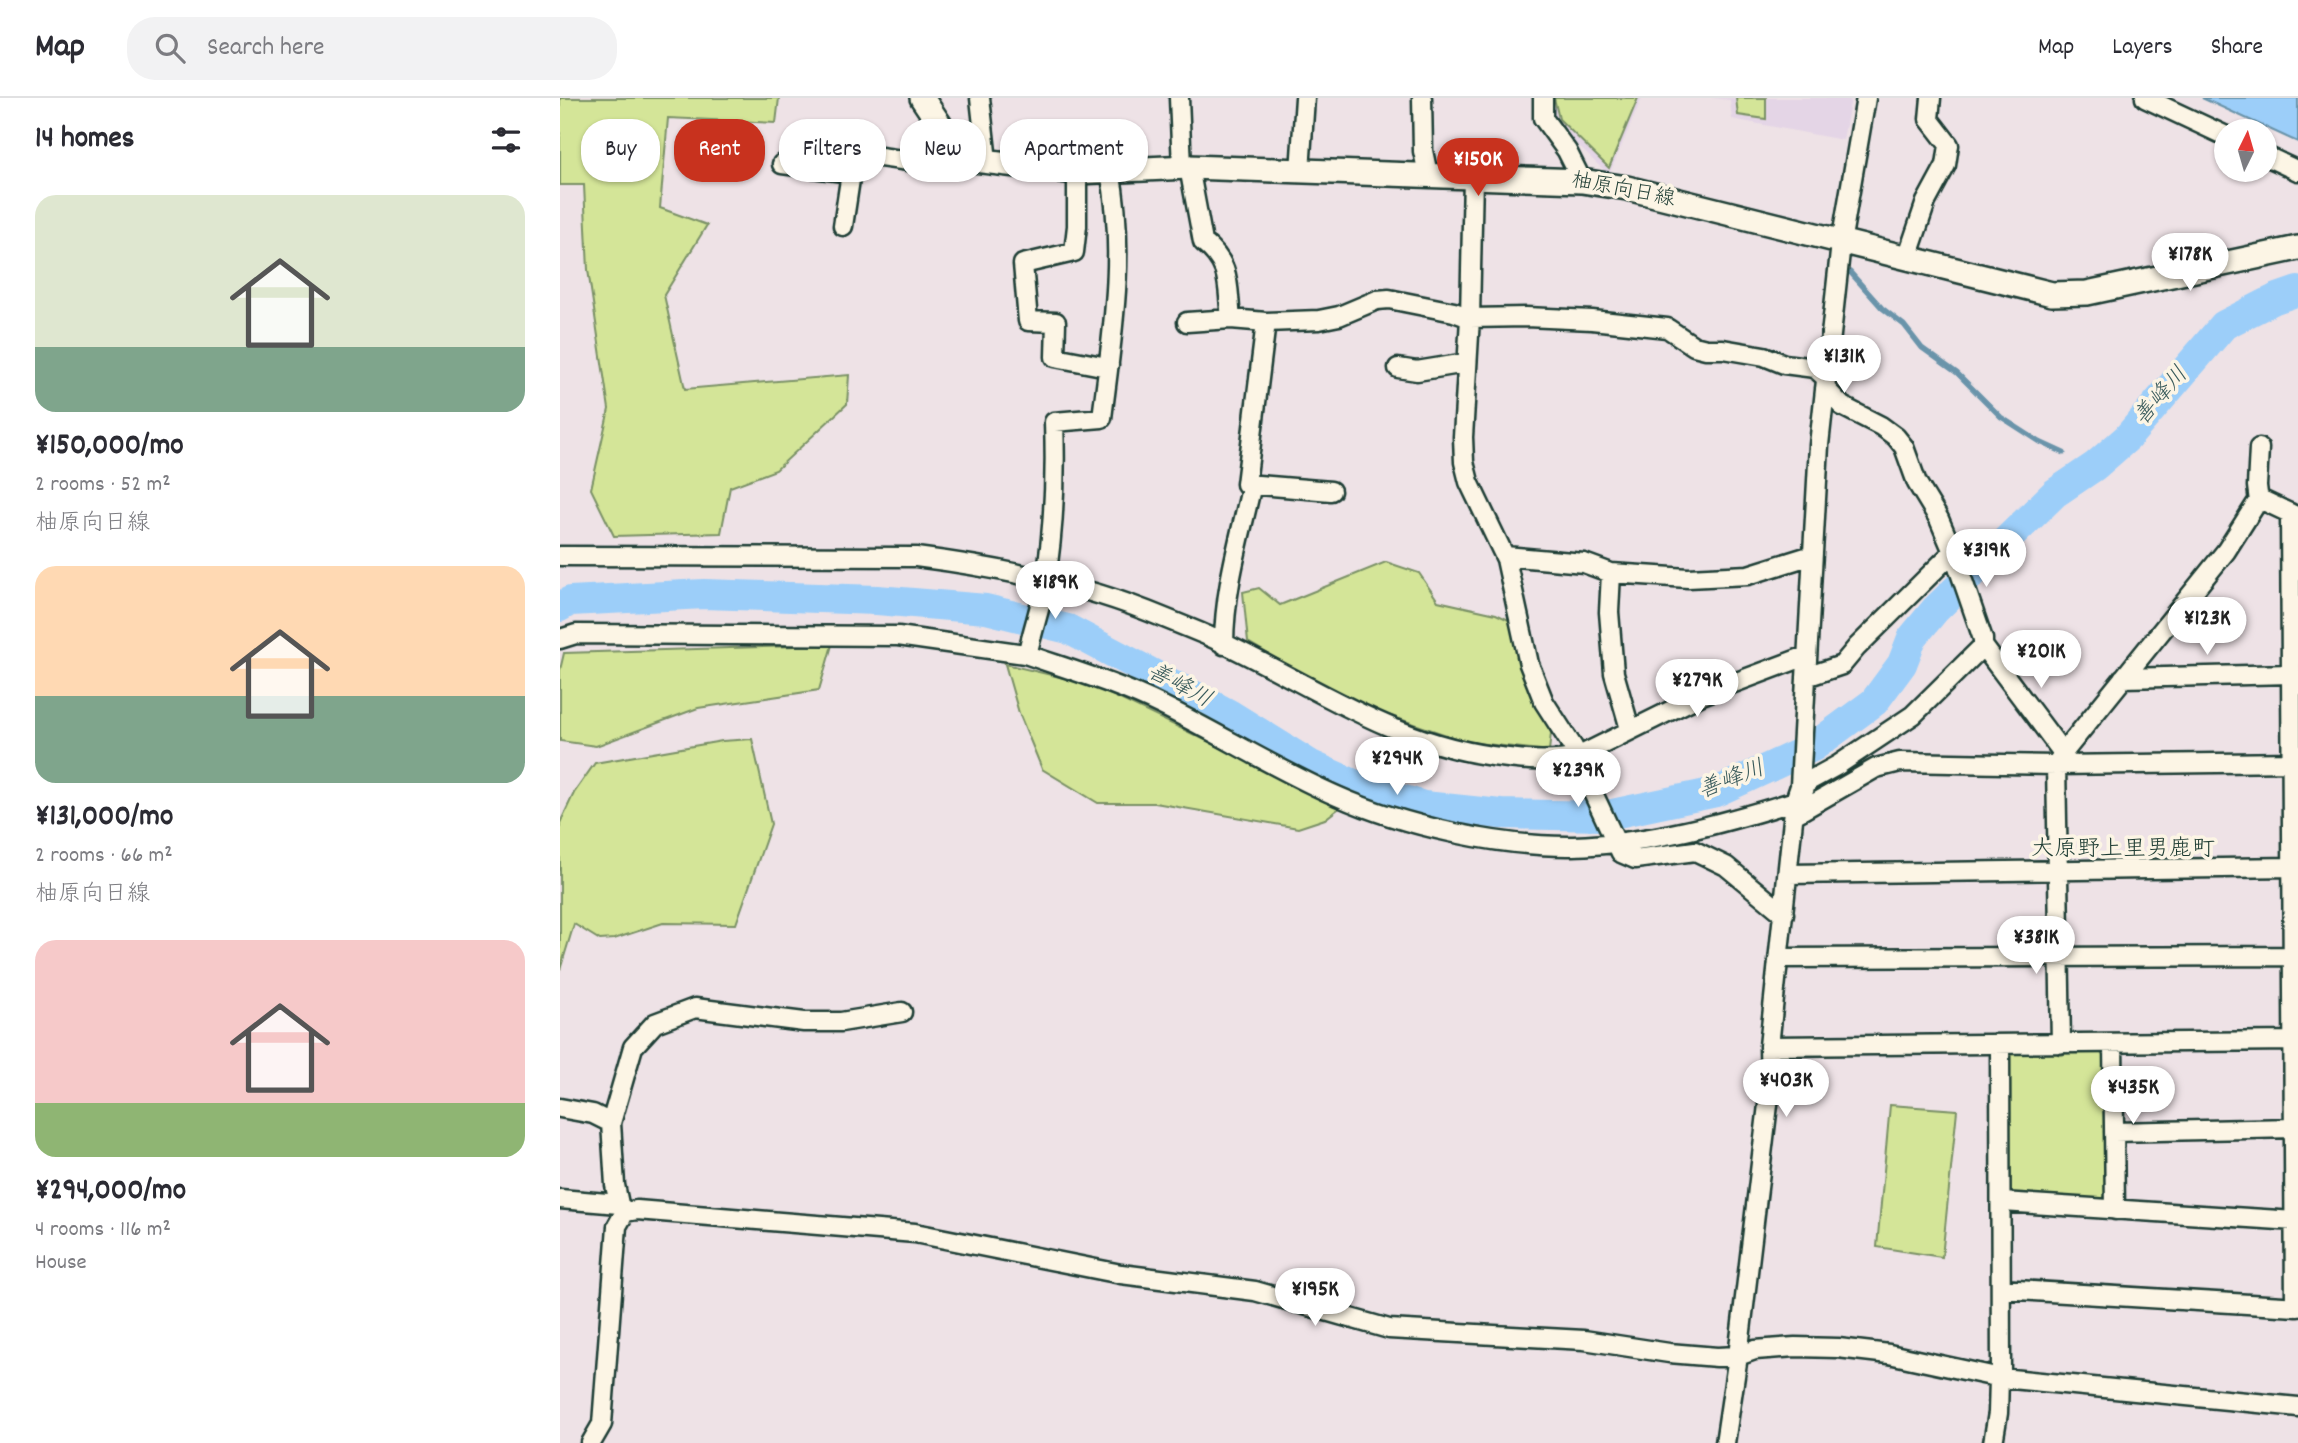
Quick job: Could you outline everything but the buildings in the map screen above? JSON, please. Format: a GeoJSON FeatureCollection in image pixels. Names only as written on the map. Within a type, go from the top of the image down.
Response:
{"type":"FeatureCollection","features":[{"type":"Feature","properties":{"kind":"main road"},"geometry":{"type":"LineString","coordinates":[[922,98],[935,119]]}},
{"type":"Feature","properties":{"kind":"main road","name":"柚原向日線"},"geometry":{"type":"LineString","coordinates":[[987,162],[1000,163]]}},
{"type":"Feature","properties":{"kind":"main road","name":"柚原向日線"},"geometry":{"type":"LineString","coordinates":[[1148,169],[1185,167],[1583,181],[1627,188],[2043,293],[2075,295],[2298,248]]}},
{"type":"Feature","properties":{"kind":"street"},"geometry":{"type":"LineString","coordinates":[[980,98],[987,162]]}},
{"type":"Feature","properties":{"kind":"street"},"geometry":{"type":"LineString","coordinates":[[1179,98],[1185,167],[1203,242],[1217,253],[1226,271],[1231,320]]}},
{"type":"Feature","properties":{"kind":"street"},"geometry":{"type":"LineString","coordinates":[[1300,171],[1305,98]]}},
{"type":"Feature","properties":{"kind":"street"},"geometry":{"type":"LineString","coordinates":[[1422,98],[1423,151],[1428,174]]}},
{"type":"Feature","properties":{"kind":"street"},"geometry":{"type":"LineString","coordinates":[[1542,98],[1543,118],[1567,151],[1583,181]]}},
{"type":"Feature","properties":{"kind":"street"},"geometry":{"type":"LineString","coordinates":[[1725,1443],[1770,1088],[1769,1046],[1796,801],[1826,383],[1841,243],[1867,98]]}},
{"type":"Feature","properties":{"kind":"street"},"geometry":{"type":"LineString","coordinates":[[1907,258],[1926,202],[1946,165],[1949,145],[1930,119],[1931,98]]}},
{"type":"Feature","properties":{"kind":"street"},"geometry":{"type":"LineString","coordinates":[[2145,98],[2214,130]]}},
{"type":"Feature","properties":{"kind":"street"},"geometry":{"type":"LineString","coordinates":[[2277,161],[2298,170]]}},
{"type":"Feature","properties":{"kind":"street"},"geometry":{"type":"LineString","coordinates":[[1473,176],[1464,462],[1469,482],[1505,556],[1529,664],[1544,702],[1573,747],[1621,853],[1635,859],[1695,851],[1726,866],[1784,914]]}},
{"type":"Feature","properties":{"kind":"street"},"geometry":{"type":"LineString","coordinates":[[843,226],[850,182]]}},
{"type":"Feature","properties":{"kind":"street"},"geometry":{"type":"LineString","coordinates":[[1077,182],[1074,252],[1023,264],[1028,321],[1056,322],[1055,356],[1102,366],[1109,365]]}},
{"type":"Feature","properties":{"kind":"street"},"geometry":{"type":"LineString","coordinates":[[1027,650],[1045,582],[1056,476],[1054,422],[1102,418],[1116,290],[1117,225],[1111,182]]}},
{"type":"Feature","properties":{"kind":"street"},"geometry":{"type":"LineString","coordinates":[[1187,323],[1319,320],[1339,316],[1377,300],[1389,299],[1454,312],[1470,318],[1527,317],[1667,328],[1694,346],[1726,349],[1763,356],[1784,365],[1815,368],[1842,406],[1881,426],[1904,447],[1917,483],[1953,552],[1983,642],[2060,759],[2058,870],[2061,1044]]}},
{"type":"Feature","properties":{"kind":"street"},"geometry":{"type":"LineString","coordinates":[[1266,322],[1246,484],[1331,491]]}},
{"type":"Feature","properties":{"kind":"street"},"geometry":{"type":"LineString","coordinates":[[1398,368],[1417,371],[1466,363]]}},
{"type":"Feature","properties":{"kind":"street"},"geometry":{"type":"LineString","coordinates":[[2060,759],[2226,551],[2259,502],[2259,448]]}},
{"type":"Feature","properties":{"kind":"street"},"geometry":{"type":"LineString","coordinates":[[1224,645],[1224,614],[1229,583],[1252,484]]}},
{"type":"Feature","properties":{"kind":"street"},"geometry":{"type":"LineString","coordinates":[[2001,1289],[2296,1307],[2296,1041],[2292,867],[2295,762],[2291,674],[2294,515],[2264,501],[2259,502]]}},
{"type":"Feature","properties":{"kind":"street"},"geometry":{"type":"LineString","coordinates":[[1806,683],[1842,665],[1857,646],[1953,552]]}},
{"type":"Feature","properties":{"kind":"street"},"geometry":{"type":"LineString","coordinates":[[1505,556],[1584,563],[1611,573],[1688,578],[1748,575],[1812,555]]}},
{"type":"Feature","properties":{"kind":"street"},"geometry":{"type":"LineString","coordinates":[[560,556],[916,556],[971,564],[1119,600],[1207,636],[1376,722],[1446,747],[1486,756],[1523,760],[1578,761],[1630,729],[1702,695],[1806,656]]}},
{"type":"Feature","properties":{"kind":"street"},"geometry":{"type":"LineString","coordinates":[[1611,573],[1609,612],[1614,673],[1630,729]]}},
{"type":"Feature","properties":{"kind":"street"},"geometry":{"type":"LineString","coordinates":[[560,639],[576,634],[898,636],[1027,650],[1162,705],[1337,796],[1382,813],[1440,829],[1509,841],[1573,846],[1729,820],[1796,801],[1900,761],[2060,759],[2295,762]]}},
{"type":"Feature","properties":{"kind":"street"},"geometry":{"type":"LineString","coordinates":[[1796,801],[1807,782],[1838,765],[1913,715],[1983,642]]}},
{"type":"Feature","properties":{"kind":"street"},"geometry":{"type":"LineString","coordinates":[[2123,677],[2291,674]]}},
{"type":"Feature","properties":{"kind":"street"},"geometry":{"type":"LineString","coordinates":[[1788,874],[2292,867]]}},
{"type":"Feature","properties":{"kind":"street"},"geometry":{"type":"LineString","coordinates":[[1779,958],[2293,956]]}},
{"type":"Feature","properties":{"kind":"street"},"geometry":{"type":"LineString","coordinates":[[591,1443],[602,1424],[617,1226],[622,1208],[615,1185],[611,1123],[633,1047],[655,1023],[695,1008],[804,1022],[841,1022],[901,1012]]}},
{"type":"Feature","properties":{"kind":"street"},"geometry":{"type":"LineString","coordinates":[[1769,1046],[2296,1041]]}},
{"type":"Feature","properties":{"kind":"street"},"geometry":{"type":"LineString","coordinates":[[2113,1043],[2115,1210]]}},
{"type":"Feature","properties":{"kind":"street"},"geometry":{"type":"LineString","coordinates":[[1993,1443],[2000,1378],[2000,1044]]}},
{"type":"Feature","properties":{"kind":"street"},"geometry":{"type":"LineString","coordinates":[[560,1108],[593,1114],[611,1123]]}},
{"type":"Feature","properties":{"kind":"street"},"geometry":{"type":"LineString","coordinates":[[2114,1132],[2294,1128]]}},
{"type":"Feature","properties":{"kind":"street"},"geometry":{"type":"LineString","coordinates":[[560,1199],[637,1210],[915,1234],[1121,1274],[1255,1291],[1389,1329],[1584,1340],[1669,1353],[1717,1357],[1781,1348],[1838,1348],[1889,1354],[2000,1378],[2298,1407]]}},
{"type":"Feature","properties":{"kind":"street"},"geometry":{"type":"LineString","coordinates":[[2002,1202],[2295,1221]]}},
{"type":"Feature","properties":{"kind":"shaded area"},"geometry":{"type":"Polygon","coordinates":[[[1548,98],[1642,98],[1609,175],[1554,123],[1548,110],[1548,98]]]}},
{"type":"Feature","properties":{"kind":"shaded area"},"geometry":{"type":"Polygon","coordinates":[[[1711,98],[1851,98],[1843,140],[1732,119],[1730,100],[1711,98]]]}},
{"type":"Feature","properties":{"kind":"green space"},"geometry":{"type":"Polygon","coordinates":[[[560,98],[779,98],[776,123],[765,122],[765,119],[668,118],[660,208],[707,225],[664,295],[685,389],[849,375],[847,404],[776,470],[730,487],[721,533],[614,536],[591,489],[609,409],[588,270],[584,185],[560,185],[560,98]]]}},
{"type":"Feature","properties":{"kind":"green space"},"geometry":{"type":"Polygon","coordinates":[[[1554,98],[1638,98],[1609,168],[1559,119],[1554,98]]]}},
{"type":"Feature","properties":{"kind":"green space"},"geometry":{"type":"Polygon","coordinates":[[[1736,98],[1766,98],[1766,119],[1738,115],[1736,98]]]}},
{"type":"Feature","properties":{"kind":"green space"},"geometry":{"type":"Polygon","coordinates":[[[1386,562],[1419,573],[1438,601],[1496,614],[1511,621],[1551,733],[1549,751],[1467,742],[1350,702],[1248,642],[1243,592],[1259,588],[1280,605],[1386,562]]]}},
{"type":"Feature","properties":{"kind":"green space"},"geometry":{"type":"Polygon","coordinates":[[[832,645],[819,690],[698,708],[596,746],[560,741],[560,670],[564,653],[832,645]]]}},
{"type":"Feature","properties":{"kind":"green space"},"geometry":{"type":"Polygon","coordinates":[[[1005,664],[1089,684],[1342,806],[1325,819],[1298,828],[1155,803],[1098,803],[1042,769],[1019,713],[1005,664]]]}},
{"type":"Feature","properties":{"kind":"green space"},"geometry":{"type":"Polygon","coordinates":[[[752,739],[771,824],[736,924],[663,923],[614,939],[600,940],[574,924],[560,970],[560,823],[574,793],[595,763],[722,741],[752,739]]]}},
{"type":"Feature","properties":{"kind":"green space"},"geometry":{"type":"Polygon","coordinates":[[[2098,1049],[2104,1057],[2106,1194],[2102,1200],[2010,1195],[2007,1189],[2007,1056],[2011,1050],[2098,1049]]]}},
{"type":"Feature","properties":{"kind":"green space"},"geometry":{"type":"Polygon","coordinates":[[[1890,1105],[1957,1110],[1942,1257],[1877,1247],[1890,1105]]]}},
{"type":"Feature","properties":{"kind":"water"},"geometry":{"type":"Polygon","coordinates":[[[2202,98],[2298,98],[2298,142],[2277,133],[2277,119],[2248,119],[2202,98]]]}},
{"type":"Feature","properties":{"kind":"waterway"},"geometry":{"type":"LineString","coordinates":[[1850,272],[1882,308],[1904,325],[1922,348],[1957,373],[2001,417],[2040,442],[2064,453]]}},
{"type":"Feature","properties":{"kind":"waterway","name":"善峰川"},"geometry":{"type":"LineString","coordinates":[[560,607],[570,601],[704,594],[877,600],[986,609],[1068,629],[1229,714],[1311,765],[1356,785],[1424,806],[1501,814],[1603,816],[1716,792],[1813,747],[1874,702],[1902,664],[1912,638],[1935,610],[2055,493],[2095,466],[2127,438],[2224,325],[2275,299],[2298,291]]}},
{"type":"Feature","properties":{"kind":"district","name":"大原野上里男鹿町"},"geometry":{"type":"Point","coordinates":[2123,850]}}]}
